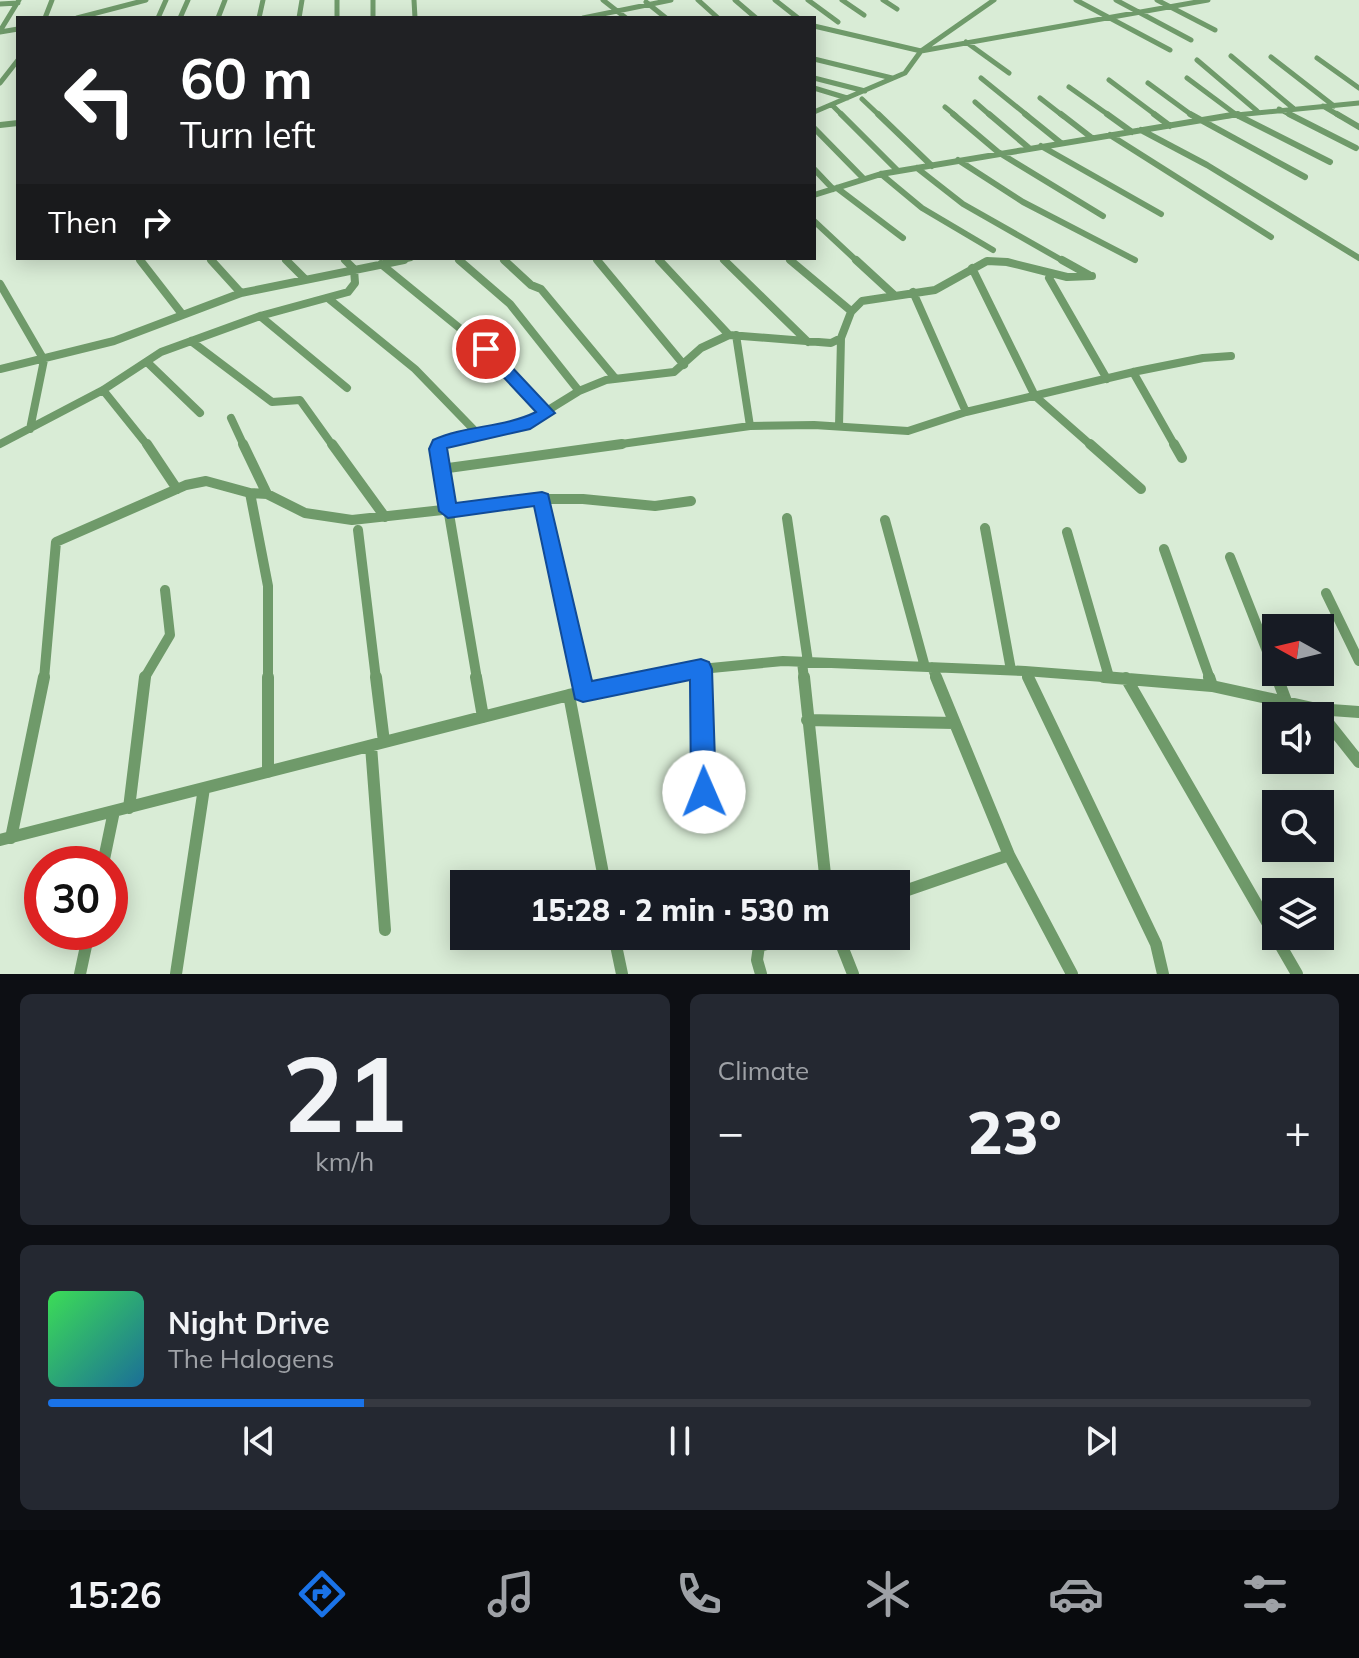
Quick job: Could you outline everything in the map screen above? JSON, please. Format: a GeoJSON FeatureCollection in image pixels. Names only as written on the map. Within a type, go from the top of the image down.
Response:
{"type":"FeatureCollection","features":[{"type":"Feature","properties":{"kind":"street"},"geometry":{"type":"LineString","coordinates":[[87,16],[93,0]]}},
{"type":"Feature","properties":{"kind":"street"},"geometry":{"type":"LineString","coordinates":[[603,0],[624,16]]}},
{"type":"Feature","properties":{"kind":"street"},"geometry":{"type":"LineString","coordinates":[[643,0],[663,16]]}},
{"type":"Feature","properties":{"kind":"street"},"geometry":{"type":"LineString","coordinates":[[593,16],[671,0]]}},
{"type":"Feature","properties":{"kind":"street"},"geometry":{"type":"LineString","coordinates":[[698,0],[716,16]]}},
{"type":"Feature","properties":{"kind":"street"},"geometry":{"type":"LineString","coordinates":[[735,0],[754,16]]}},
{"type":"Feature","properties":{"kind":"street"},"geometry":{"type":"LineString","coordinates":[[775,0],[795,16]]}},
{"type":"Feature","properties":{"kind":"street"},"geometry":{"type":"LineString","coordinates":[[808,0],[838,22]]}},
{"type":"Feature","properties":{"kind":"street"},"geometry":{"type":"LineString","coordinates":[[842,0],[864,15]]}},
{"type":"Feature","properties":{"kind":"street"},"geometry":{"type":"LineString","coordinates":[[883,0],[897,9]]}},
{"type":"Feature","properties":{"kind":"street"},"geometry":{"type":"LineString","coordinates":[[816,111],[905,73],[921,51],[994,0]]}},
{"type":"Feature","properties":{"kind":"street"},"geometry":{"type":"LineString","coordinates":[[1076,0],[1170,50]]}},
{"type":"Feature","properties":{"kind":"street"},"geometry":{"type":"LineString","coordinates":[[1116,0],[1191,40]]}},
{"type":"Feature","properties":{"kind":"street"},"geometry":{"type":"LineString","coordinates":[[1157,0],[1215,30]]}},
{"type":"Feature","properties":{"kind":"street"},"geometry":{"type":"LineString","coordinates":[[816,26],[921,51],[1208,0]]}},
{"type":"Feature","properties":{"kind":"street"},"geometry":{"type":"LineString","coordinates":[[87,16],[142,1]]}},
{"type":"Feature","properties":{"kind":"street"},"geometry":{"type":"LineString","coordinates":[[0,4],[18,2]]}},
{"type":"Feature","properties":{"kind":"street"},"geometry":{"type":"LineString","coordinates":[[0,32],[18,2]]}},
{"type":"Feature","properties":{"kind":"street"},"geometry":{"type":"LineString","coordinates":[[123,16],[127,5]]}},
{"type":"Feature","properties":{"kind":"street"},"geometry":{"type":"LineString","coordinates":[[966,42],[1009,73]]}},
{"type":"Feature","properties":{"kind":"street"},"geometry":{"type":"LineString","coordinates":[[1231,56],[1293,108]]}},
{"type":"Feature","properties":{"kind":"street"},"geometry":{"type":"LineString","coordinates":[[1271,57],[1334,106]]}},
{"type":"Feature","properties":{"kind":"street"},"geometry":{"type":"LineString","coordinates":[[1317,58],[1359,88]]}},
{"type":"Feature","properties":{"kind":"street"},"geometry":{"type":"LineString","coordinates":[[816,60],[893,79]]}},
{"type":"Feature","properties":{"kind":"street"},"geometry":{"type":"LineString","coordinates":[[1197,60],[1257,111]]}},
{"type":"Feature","properties":{"kind":"street"},"geometry":{"type":"LineString","coordinates":[[0,83],[16,63]]}},
{"type":"Feature","properties":{"kind":"street"},"geometry":{"type":"LineString","coordinates":[[981,78],[1061,143]]}},
{"type":"Feature","properties":{"kind":"street"},"geometry":{"type":"LineString","coordinates":[[1187,78],[1236,115],[1330,162]]}},
{"type":"Feature","properties":{"kind":"street"},"geometry":{"type":"LineString","coordinates":[[816,79],[865,91]]}},
{"type":"Feature","properties":{"kind":"street"},"geometry":{"type":"LineString","coordinates":[[1109,80],[1170,126]]}},
{"type":"Feature","properties":{"kind":"street"},"geometry":{"type":"LineString","coordinates":[[1148,83],[1200,121],[1305,177]]}},
{"type":"Feature","properties":{"kind":"street"},"geometry":{"type":"LineString","coordinates":[[1069,87],[1132,132]]}},
{"type":"Feature","properties":{"kind":"street"},"geometry":{"type":"LineString","coordinates":[[816,89],[847,98]]}},
{"type":"Feature","properties":{"kind":"street"},"geometry":{"type":"LineString","coordinates":[[1040,98],[1092,138]]}},
{"type":"Feature","properties":{"kind":"street"},"geometry":{"type":"LineString","coordinates":[[862,99],[932,166]]}},
{"type":"Feature","properties":{"kind":"street"},"geometry":{"type":"LineString","coordinates":[[975,102],[1029,148]]}},
{"type":"Feature","properties":{"kind":"street"},"geometry":{"type":"LineString","coordinates":[[816,194],[881,174],[998,152],[1257,111],[1359,103]]}},
{"type":"Feature","properties":{"kind":"street"},"geometry":{"type":"LineString","coordinates":[[832,105],[898,171]]}},
{"type":"Feature","properties":{"kind":"street"},"geometry":{"type":"LineString","coordinates":[[1323,106],[1359,127]]}},
{"type":"Feature","properties":{"kind":"street"},"geometry":{"type":"LineString","coordinates":[[945,107],[998,152],[1103,216]]}},
{"type":"Feature","properties":{"kind":"street"},"geometry":{"type":"LineString","coordinates":[[1279,109],[1356,148]]}},
{"type":"Feature","properties":{"kind":"street"},"geometry":{"type":"LineString","coordinates":[[0,125],[15,123]]}},
{"type":"Feature","properties":{"kind":"street"},"geometry":{"type":"LineString","coordinates":[[816,130],[864,179]]}},
{"type":"Feature","properties":{"kind":"street"},"geometry":{"type":"LineString","coordinates":[[1141,130],[1207,165],[1359,258]]}},
{"type":"Feature","properties":{"kind":"street"},"geometry":{"type":"LineString","coordinates":[[1110,135],[1271,237]]}},
{"type":"Feature","properties":{"kind":"street"},"geometry":{"type":"LineString","coordinates":[[1041,146],[1161,214]]}},
{"type":"Feature","properties":{"kind":"street"},"geometry":{"type":"LineString","coordinates":[[958,160],[1023,202],[1135,260]]}},
{"type":"Feature","properties":{"kind":"street"},"geometry":{"type":"LineString","coordinates":[[839,426],[841,338],[851,311],[860,302],[893,294],[937,290],[982,261],[992,260],[1059,278],[1091,276],[963,204],[917,168]]}},
{"type":"Feature","properties":{"kind":"street"},"geometry":{"type":"LineString","coordinates":[[816,171],[903,238]]}},
{"type":"Feature","properties":{"kind":"street"},"geometry":{"type":"LineString","coordinates":[[881,174],[922,208],[993,250]]}},
{"type":"Feature","properties":{"kind":"street"},"geometry":{"type":"LineString","coordinates":[[816,223],[893,294]]}},
{"type":"Feature","properties":{"kind":"street"},"geometry":{"type":"LineString","coordinates":[[141,260],[182,314]]}},
{"type":"Feature","properties":{"kind":"street"},"geometry":{"type":"LineString","coordinates":[[212,260],[241,293]]}},
{"type":"Feature","properties":{"kind":"street"},"geometry":{"type":"LineString","coordinates":[[286,260],[304,278]]}},
{"type":"Feature","properties":{"kind":"street"},"geometry":{"type":"LineString","coordinates":[[0,444],[103,390],[161,352],[260,316],[329,299],[354,288],[354,269],[345,260]]}},
{"type":"Feature","properties":{"kind":"street"},"geometry":{"type":"LineString","coordinates":[[0,369],[114,341],[241,293],[401,260]]}},
{"type":"Feature","properties":{"kind":"street"},"geometry":{"type":"LineString","coordinates":[[459,260],[510,304],[579,391]]}},
{"type":"Feature","properties":{"kind":"street"},"geometry":{"type":"LineString","coordinates":[[504,260],[531,285],[541,289],[615,378]]}},
{"type":"Feature","properties":{"kind":"street"},"geometry":{"type":"LineString","coordinates":[[598,260],[684,365]]}},
{"type":"Feature","properties":{"kind":"street"},"geometry":{"type":"LineString","coordinates":[[660,260],[732,335],[750,426]]}},
{"type":"Feature","properties":{"kind":"street"},"geometry":{"type":"LineString","coordinates":[[724,260],[808,343]]}},
{"type":"Feature","properties":{"kind":"street"},"geometry":{"type":"LineString","coordinates":[[790,260],[851,311]]}},
{"type":"Feature","properties":{"kind":"street"},"geometry":{"type":"LineString","coordinates":[[381,264],[500,361],[546,413]]}},
{"type":"Feature","properties":{"kind":"street"},"geometry":{"type":"LineString","coordinates":[[972,268],[1035,396],[1141,489]]}},
{"type":"Feature","properties":{"kind":"street"},"geometry":{"type":"LineString","coordinates":[[1049,278],[1107,379]]}},
{"type":"Feature","properties":{"kind":"street"},"geometry":{"type":"LineString","coordinates":[[0,284],[44,360],[30,429]]}},
{"type":"Feature","properties":{"kind":"street"},"geometry":{"type":"LineString","coordinates":[[913,292],[966,412]]}},
{"type":"Feature","properties":{"kind":"street"},"geometry":{"type":"LineString","coordinates":[[329,299],[415,369],[477,433]]}},
{"type":"Feature","properties":{"kind":"street"},"geometry":{"type":"LineString","coordinates":[[260,316],[347,388]]}},
{"type":"Feature","properties":{"kind":"street"},"geometry":{"type":"LineString","coordinates":[[483,717],[441,469],[440,444],[477,433],[524,425],[579,391],[615,378],[666,375],[684,365],[701,348],[732,335],[808,343],[831,343],[841,338]]}},
{"type":"Feature","properties":{"kind":"street"},"geometry":{"type":"LineString","coordinates":[[191,341],[211,353],[272,402],[300,400],[385,517]]}},
{"type":"Feature","properties":{"kind":"street"},"geometry":{"type":"LineString","coordinates":[[441,469],[750,426],[839,426],[908,431],[966,412],[1133,372],[1203,358],[1231,356]]}},
{"type":"Feature","properties":{"kind":"street"},"geometry":{"type":"LineString","coordinates":[[147,362],[200,413]]}},
{"type":"Feature","properties":{"kind":"street"},"geometry":{"type":"LineString","coordinates":[[1133,372],[1182,458]]}},
{"type":"Feature","properties":{"kind":"street"},"geometry":{"type":"LineString","coordinates":[[103,390],[141,435],[177,489]]}},
{"type":"Feature","properties":{"kind":"street"},"geometry":{"type":"LineString","coordinates":[[231,418],[267,494]]}},
{"type":"Feature","properties":{"kind":"street"},"geometry":{"type":"LineString","coordinates":[[691,501],[655,506],[583,499],[542,499],[352,520],[305,513],[267,494],[250,493],[206,481],[177,489],[56,542],[46,670],[6,839],[569,695],[701,669],[805,662],[1011,670],[1212,686],[1290,702]]}},
{"type":"Feature","properties":{"kind":"street"},"geometry":{"type":"LineString","coordinates":[[250,493],[268,586],[268,772]]}},
{"type":"Feature","properties":{"kind":"street"},"geometry":{"type":"LineString","coordinates":[[542,499],[583,692]]}},
{"type":"Feature","properties":{"kind":"street"},"geometry":{"type":"LineString","coordinates":[[787,518],[805,662],[807,720],[824,870]]}},
{"type":"Feature","properties":{"kind":"street"},"geometry":{"type":"LineString","coordinates":[[885,520],[928,667],[1009,855],[1072,974]]}},
{"type":"Feature","properties":{"kind":"street"},"geometry":{"type":"LineString","coordinates":[[985,528],[1011,670]]}},
{"type":"Feature","properties":{"kind":"street"},"geometry":{"type":"LineString","coordinates":[[358,530],[378,744],[385,930]]}},
{"type":"Feature","properties":{"kind":"street"},"geometry":{"type":"LineString","coordinates":[[1067,532],[1109,677]]}},
{"type":"Feature","properties":{"kind":"street"},"geometry":{"type":"LineString","coordinates":[[1164,549],[1212,686]]}},
{"type":"Feature","properties":{"kind":"street"},"geometry":{"type":"LineString","coordinates":[[1230,557],[1286,701]]}},
{"type":"Feature","properties":{"kind":"street"},"geometry":{"type":"LineString","coordinates":[[129,808],[145,675],[170,635],[165,590]]}},
{"type":"Feature","properties":{"kind":"street"},"geometry":{"type":"LineString","coordinates":[[1326,593],[1359,661]]}},
{"type":"Feature","properties":{"kind":"street"},"geometry":{"type":"LineString","coordinates":[[701,669],[704,823]]}},
{"type":"Feature","properties":{"kind":"street"},"geometry":{"type":"LineString","coordinates":[[1025,671],[1156,944],[1163,974]]}},
{"type":"Feature","properties":{"kind":"street"},"geometry":{"type":"LineString","coordinates":[[1126,678],[1297,974]]}},
{"type":"Feature","properties":{"kind":"street"},"geometry":{"type":"LineString","coordinates":[[569,695],[602,870]]}},
{"type":"Feature","properties":{"kind":"street"},"geometry":{"type":"LineString","coordinates":[[1334,710],[1359,712]]}},
{"type":"Feature","properties":{"kind":"street"},"geometry":{"type":"LineString","coordinates":[[807,720],[954,723]]}},
{"type":"Feature","properties":{"kind":"street"},"geometry":{"type":"LineString","coordinates":[[1334,730],[1359,762]]}},
{"type":"Feature","properties":{"kind":"street"},"geometry":{"type":"LineString","coordinates":[[176,974],[204,788]]}},
{"type":"Feature","properties":{"kind":"street"},"geometry":{"type":"LineString","coordinates":[[107,846],[114,811]]}},
{"type":"Feature","properties":{"kind":"street"},"geometry":{"type":"LineString","coordinates":[[910,889],[1009,855]]}},
{"type":"Feature","properties":{"kind":"street"},"geometry":{"type":"LineString","coordinates":[[80,974],[85,950]]}},
{"type":"Feature","properties":{"kind":"street"},"geometry":{"type":"LineString","coordinates":[[617,950],[622,974]]}},
{"type":"Feature","properties":{"kind":"street"},"geometry":{"type":"LineString","coordinates":[[758,950],[757,960],[761,974]]}},
{"type":"Feature","properties":{"kind":"street"},"geometry":{"type":"LineString","coordinates":[[844,950],[853,974]]}},
{"type":"Feature","properties":{"kind":"route"},"geometry":{"type":"LineString","coordinates":[[486,349],[546,413],[524,425],[452,438],[440,444],[438,449],[448,511],[542,499],[583,692],[701,669],[704,792]]}}]}
